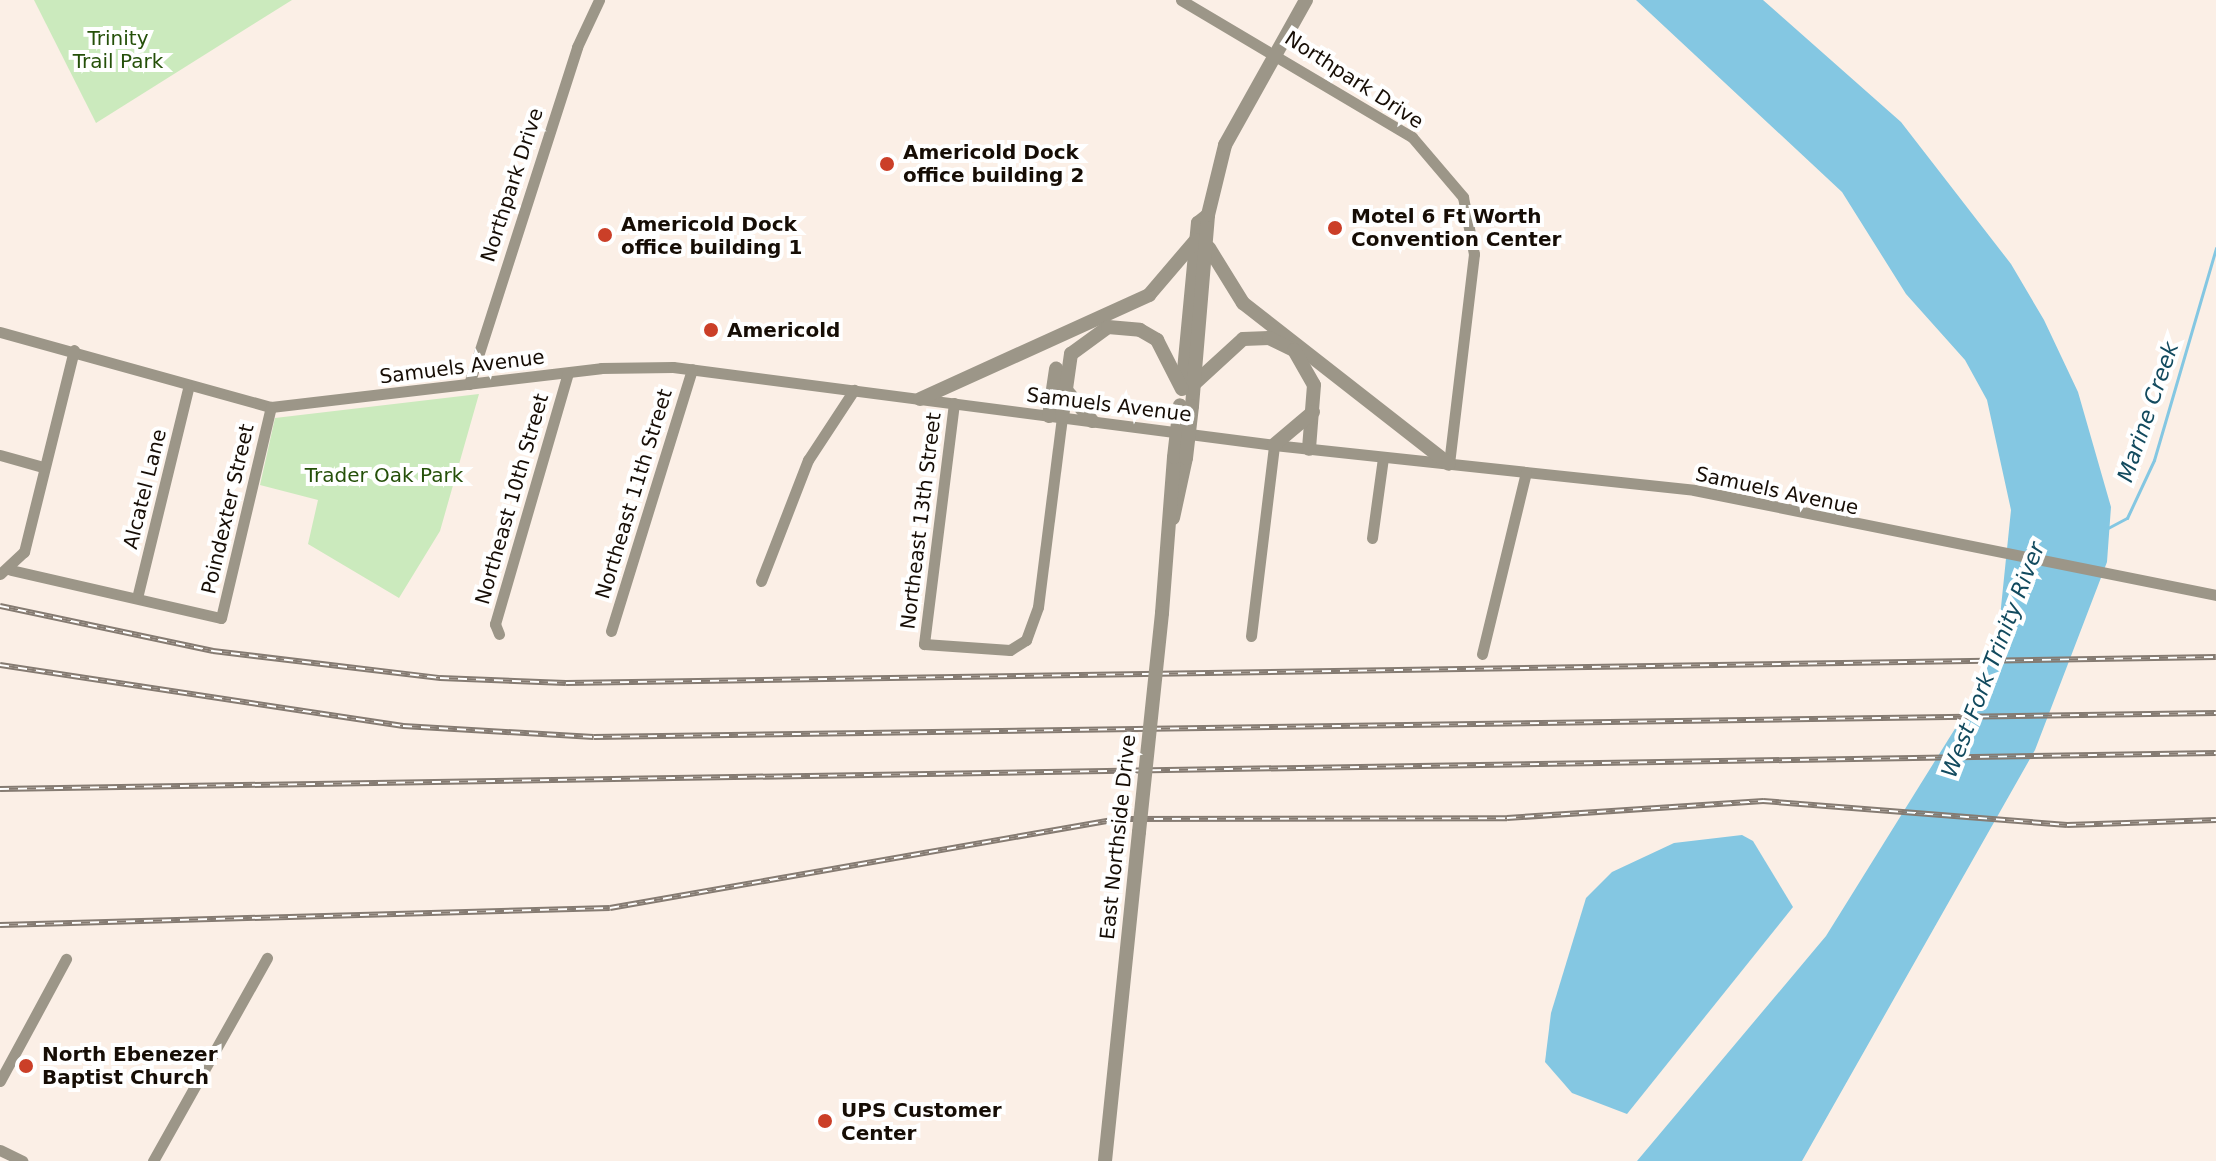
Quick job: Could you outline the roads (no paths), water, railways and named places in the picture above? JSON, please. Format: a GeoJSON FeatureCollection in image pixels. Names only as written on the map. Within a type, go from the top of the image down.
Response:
{"type":"FeatureCollection","features":[{"type":"Feature","properties":{"kind":"street","name":"Northpark Drive"},"geometry":{"type":"LineString","coordinates":[[469,384],[572,61],[599,0]]}},
{"type":"Feature","properties":{"kind":"street","name":"Northpark Drive"},"geometry":{"type":"LineString","coordinates":[[1181,0],[1275,50],[1412,137],[1463,197],[1474,254],[1449,464]]}},
{"type":"Feature","properties":{"kind":"street","name":"East Northside Drive"},"geometry":{"type":"LineString","coordinates":[[1105,1161],[1202,244],[1225,145],[1275,50],[1306,0]]}},
{"type":"Feature","properties":{"kind":"street"},"geometry":{"type":"LineString","coordinates":[[920,399],[1149,295],[1202,244],[1232,293],[1449,464]]}},
{"type":"Feature","properties":{"kind":"street"},"geometry":{"type":"LineString","coordinates":[[1056,416],[1078,344],[1123,326],[1157,340],[1188,386],[1235,342],[1269,338],[1308,366],[1313,450]]}},
{"type":"Feature","properties":{"kind":"street","name":"Samuels Avenue"},"geometry":{"type":"LineString","coordinates":[[0,332],[74,350],[188,388],[271,407],[568,373],[692,369],[1313,450],[1736,497],[1940,545],[2216,595]]}},
{"type":"Feature","properties":{"kind":"street"},"geometry":{"type":"LineString","coordinates":[[1056,416],[1055,372],[1073,332]]}},
{"type":"Feature","properties":{"kind":"street"},"geometry":{"type":"LineString","coordinates":[[4,573],[24,552],[74,350]]}},
{"type":"Feature","properties":{"kind":"street"},"geometry":{"type":"LineString","coordinates":[[1313,450],[1319,360]]}},
{"type":"Feature","properties":{"kind":"street","name":"Northeast 11th Street"},"geometry":{"type":"LineString","coordinates":[[611,631],[692,369]]}},
{"type":"Feature","properties":{"kind":"street","name":"Northeast 10th Street"},"geometry":{"type":"LineString","coordinates":[[499,634],[495,624],[568,373]]}},
{"type":"Feature","properties":{"kind":"street"},"geometry":{"type":"LineString","coordinates":[[1063,385],[1092,421]]}},
{"type":"Feature","properties":{"kind":"street","name":"Alcatel Lane"},"geometry":{"type":"LineString","coordinates":[[137,598],[188,388]]}},
{"type":"Feature","properties":{"kind":"street"},"geometry":{"type":"LineString","coordinates":[[761,581],[808,460],[854,390]]}},
{"type":"Feature","properties":{"kind":"street","name":"Northeast 13th Street"},"geometry":{"type":"LineString","coordinates":[[954,403],[924,644],[1010,650],[1026,640],[1038,607],[1056,416]]}},
{"type":"Feature","properties":{"kind":"street","name":"Poindexter Street"},"geometry":{"type":"LineString","coordinates":[[137,598],[221,618],[271,407]]}},
{"type":"Feature","properties":{"kind":"street"},"geometry":{"type":"LineString","coordinates":[[1251,636],[1274,445],[1313,412]]}},
{"type":"Feature","properties":{"kind":"street"},"geometry":{"type":"LineString","coordinates":[[0,455],[43,467]]}},
{"type":"Feature","properties":{"kind":"street"},"geometry":{"type":"LineString","coordinates":[[1372,538],[1383,458]]}},
{"type":"Feature","properties":{"kind":"street"},"geometry":{"type":"LineString","coordinates":[[1482,654],[1526,472]]}},
{"type":"Feature","properties":{"kind":"street"},"geometry":{"type":"LineString","coordinates":[[4,573],[137,598]]}},
{"type":"Feature","properties":{"kind":"street"},"geometry":{"type":"LineString","coordinates":[[153,1161],[267,958]]}},
{"type":"Feature","properties":{"kind":"street"},"geometry":{"type":"LineString","coordinates":[[0,1081],[66,959]]}},
{"type":"Feature","properties":{"kind":"street"},"geometry":{"type":"LineString","coordinates":[[0,1150],[23,1161]]}},
{"type":"Feature","properties":{"kind":"water","name":"West Fork Trinity River"},"geometry":{"type":"Polygon","coordinates":[[[1636,0],[1763,0],[1901,122],[2011,264],[2044,320],[2078,392],[2111,507],[2107,562],[2035,750],[1802,1161],[1637,1161],[1826,936],[1971,703],[1997,646],[2011,510],[1987,400],[1965,360],[1906,294],[1842,192],[1636,0]]]}},
{"type":"Feature","properties":{"kind":"water"},"geometry":{"type":"Polygon","coordinates":[[[1742,835],[1753,841],[1793,907],[1627,1114],[1572,1093],[1545,1062],[1551,1013],[1586,898],[1612,872],[1674,843],[1742,835]]]}},
{"type":"Feature","properties":{"kind":"waterway","name":"Marine Creek"},"geometry":{"type":"LineString","coordinates":[[2106,529],[2127,518],[2154,460],[2216,248]]}},
{"type":"Feature","properties":{"kind":"railway"},"geometry":{"type":"LineString","coordinates":[[0,606],[213,651],[440,678],[566,683],[2216,657]]}},
{"type":"Feature","properties":{"kind":"railway"},"geometry":{"type":"LineString","coordinates":[[0,665],[403,726],[594,737],[2216,713]]}},
{"type":"Feature","properties":{"kind":"railway"},"geometry":{"type":"LineString","coordinates":[[0,789],[2216,753]]}},
{"type":"Feature","properties":{"kind":"railway"},"geometry":{"type":"LineString","coordinates":[[0,925],[610,908],[1118,819],[1507,818],[1763,801],[2067,825],[2216,820]]}},
{"type":"Feature","properties":{"kind":"place","name":"Americold Dock office building 2"},"geometry":{"type":"Point","coordinates":[887,164]}},
{"type":"Feature","properties":{"kind":"place","name":"Motel 6 Ft Worth Convention Center"},"geometry":{"type":"Point","coordinates":[1335,228]}},
{"type":"Feature","properties":{"kind":"place","name":"Americold Dock office building 1"},"geometry":{"type":"Point","coordinates":[605,235]}},
{"type":"Feature","properties":{"kind":"place","name":"Americold"},"geometry":{"type":"Point","coordinates":[711,330]}},
{"type":"Feature","properties":{"kind":"place","name":"North Ebenezer Baptist Church"},"geometry":{"type":"Point","coordinates":[26,1066]}},
{"type":"Feature","properties":{"kind":"place","name":"UPS Customer Center"},"geometry":{"type":"Point","coordinates":[825,1121]}},
{"type":"Feature","properties":{"kind":"park label","name":"Trinity Trail Park"},"geometry":{"type":"Point","coordinates":[118,50]}},
{"type":"Feature","properties":{"kind":"park label","name":"Trader Oak Park"},"geometry":{"type":"Point","coordinates":[384,475]}}]}
